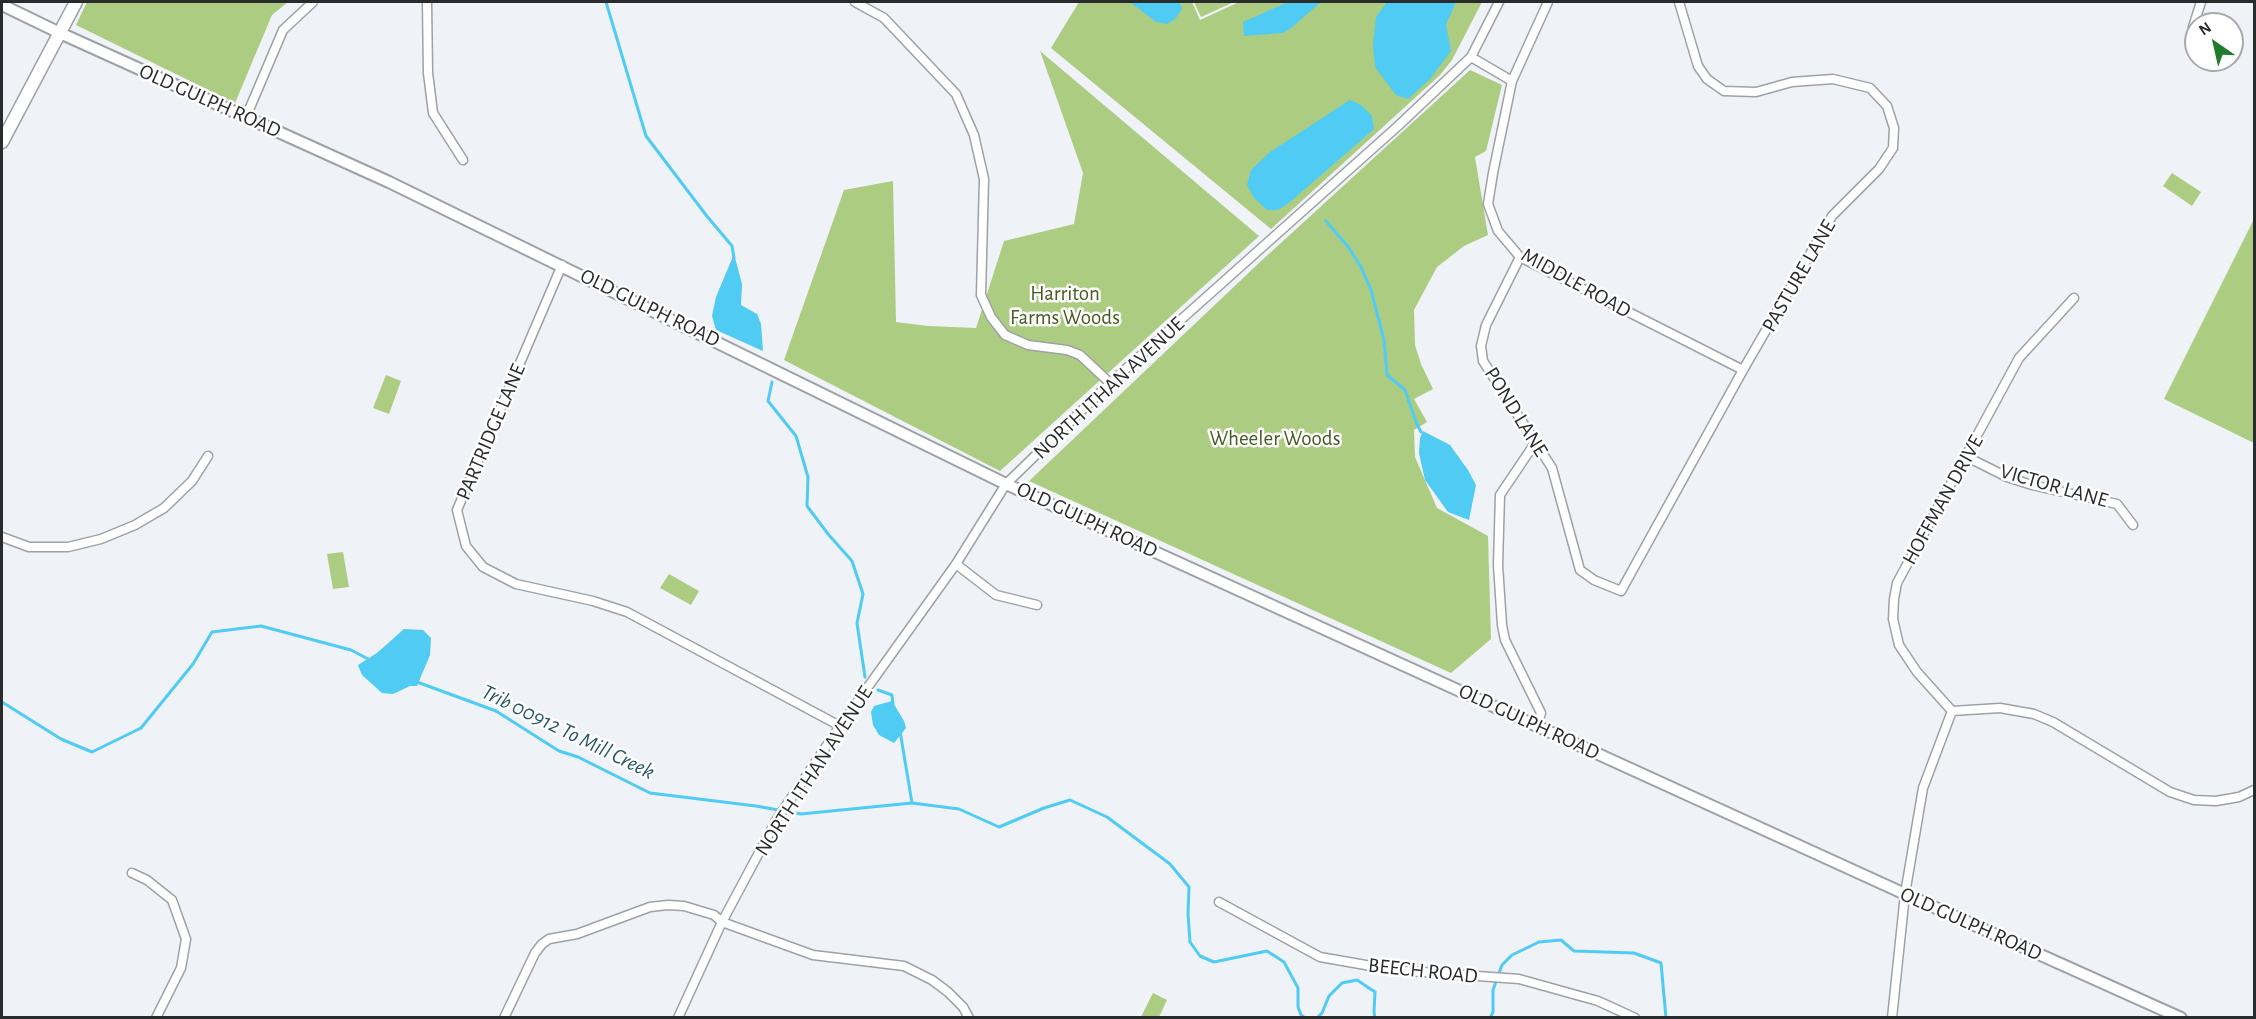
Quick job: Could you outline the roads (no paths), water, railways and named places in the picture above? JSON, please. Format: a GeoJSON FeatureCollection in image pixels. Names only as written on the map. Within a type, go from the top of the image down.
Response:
{"type":"FeatureCollection","features":[{"type":"Feature","properties":{"kind":"main road"},"geometry":{"type":"LineString","coordinates":[[2,142],[76,2]]}},
{"type":"Feature","properties":{"kind":"street"},"geometry":{"type":"LineString","coordinates":[[246,117],[283,30],[313,2]]}},
{"type":"Feature","properties":{"kind":"street"},"geometry":{"type":"LineString","coordinates":[[427,2],[428,73],[433,113],[464,160]]}},
{"type":"Feature","properties":{"kind":"street"},"geometry":{"type":"LineString","coordinates":[[855,2],[884,18],[956,94],[974,135],[984,179],[981,295],[991,317],[1005,335],[1028,345],[1067,350],[1080,355],[1110,383]]}},
{"type":"Feature","properties":{"kind":"street","name":"NORTH ITHAN AVENUE"},"geometry":{"type":"LineString","coordinates":[[678,1017],[722,922],[777,819],[840,726],[956,564],[1006,484],[1110,383],[1406,119],[1471,57],[1499,2]]}},
{"type":"Feature","properties":{"kind":"street"},"geometry":{"type":"LineString","coordinates":[[1471,57],[1512,81],[1548,2]]}},
{"type":"Feature","properties":{"kind":"street","name":"PASTURE LANE"},"geometry":{"type":"LineString","coordinates":[[1580,570],[1594,580],[1621,591],[1743,370],[1832,216],[1879,169],[1893,148],[1894,128],[1887,106],[1870,88],[1833,79],[1792,82],[1756,92],[1724,91],[1707,79],[1698,66],[1679,2]]}},
{"type":"Feature","properties":{"kind":"street","name":"OLD GULPH ROAD"},"geometry":{"type":"LineString","coordinates":[[2,5],[389,182],[1006,484],[1905,894],[2181,1017]]}},
{"type":"Feature","properties":{"kind":"street","name":"MIDDLE ROAD"},"geometry":{"type":"LineString","coordinates":[[1512,81],[1488,204],[1498,231],[1521,257],[1743,370]]}},
{"type":"Feature","properties":{"kind":"street","name":"POND LANE"},"geometry":{"type":"LineString","coordinates":[[1521,257],[1486,325],[1481,346],[1483,361],[1552,468],[1580,570]]}},
{"type":"Feature","properties":{"kind":"street","name":"PARTRIDGE LANE"},"geometry":{"type":"LineString","coordinates":[[562,265],[458,510],[466,546],[483,567],[516,584],[593,601],[627,612],[840,726]]}},
{"type":"Feature","properties":{"kind":"street","name":"HOFFMAN DRIVE"},"geometry":{"type":"LineString","coordinates":[[1952,711],[1917,672],[1899,645],[1893,619],[1897,583],[2019,358],[2074,298]]}},
{"type":"Feature","properties":{"kind":"street"},"geometry":{"type":"LineString","coordinates":[[1535,443],[1500,495],[1498,565],[1505,640],[1541,713],[1537,726]]}},
{"type":"Feature","properties":{"kind":"street"},"geometry":{"type":"LineString","coordinates":[[2,537],[28,547],[68,547],[101,539],[135,525],[164,508],[192,481],[208,456]]}},
{"type":"Feature","properties":{"kind":"street","name":"VICTOR LANE"},"geometry":{"type":"LineString","coordinates":[[1967,457],[2007,477],[2117,504],[2133,525]]}},
{"type":"Feature","properties":{"kind":"street"},"geometry":{"type":"LineString","coordinates":[[956,564],[996,595],[1037,605]]}},
{"type":"Feature","properties":{"kind":"street"},"geometry":{"type":"LineString","coordinates":[[1892,1017],[1905,894],[1923,788],[1952,711],[2000,708],[2034,714],[2053,722],[2170,792],[2194,800],[2216,801],[2239,797],[2254,790]]}},
{"type":"Feature","properties":{"kind":"street"},"geometry":{"type":"LineString","coordinates":[[132,873],[147,880],[172,900],[186,939],[181,968],[156,1017]]}},
{"type":"Feature","properties":{"kind":"street","name":"BEECH ROAD"},"geometry":{"type":"LineString","coordinates":[[1219,902],[1320,957],[1394,970],[1519,979],[1598,1001],[1635,1017]]}},
{"type":"Feature","properties":{"kind":"street"},"geometry":{"type":"LineString","coordinates":[[504,1017],[535,953],[549,939],[577,934],[650,907],[668,905],[684,906],[714,915],[722,922],[813,955],[904,966],[932,980],[948,992],[963,1007],[969,1017]]}},
{"type":"Feature","properties":{"kind":"water"},"geometry":{"type":"Polygon","coordinates":[[[1130,2],[1180,2],[1182,9],[1175,19],[1167,24],[1156,22],[1130,2]]]}},
{"type":"Feature","properties":{"kind":"water"},"geometry":{"type":"Polygon","coordinates":[[[1288,2],[1321,2],[1283,33],[1244,36],[1243,22],[1288,2]]]}},
{"type":"Feature","properties":{"kind":"water"},"geometry":{"type":"Polygon","coordinates":[[[1387,2],[1456,2],[1446,25],[1451,51],[1430,79],[1408,99],[1396,95],[1375,67],[1373,45],[1376,17],[1387,2]]]}},
{"type":"Feature","properties":{"kind":"water"},"geometry":{"type":"Polygon","coordinates":[[[1350,100],[1361,105],[1372,116],[1374,129],[1289,203],[1278,210],[1267,210],[1254,198],[1247,185],[1251,170],[1270,152],[1350,100]]]}},
{"type":"Feature","properties":{"kind":"water"},"geometry":{"type":"Polygon","coordinates":[[[734,254],[742,284],[741,305],[757,314],[761,324],[763,351],[716,330],[712,316],[716,297],[734,254]]]}},
{"type":"Feature","properties":{"kind":"water"},"geometry":{"type":"Polygon","coordinates":[[[1423,431],[1450,445],[1476,485],[1469,520],[1448,512],[1425,480],[1419,453],[1423,431]]]}},
{"type":"Feature","properties":{"kind":"water"},"geometry":{"type":"Polygon","coordinates":[[[404,629],[423,630],[431,638],[430,655],[417,686],[410,686],[393,694],[382,693],[362,675],[358,665],[377,653],[404,629]]]}},
{"type":"Feature","properties":{"kind":"water"},"geometry":{"type":"Polygon","coordinates":[[[892,701],[906,728],[894,743],[879,735],[873,725],[871,712],[874,706],[892,701]]]}},
{"type":"Feature","properties":{"kind":"waterway"},"geometry":{"type":"LineString","coordinates":[[606,2],[646,136],[732,246],[734,258]]}},
{"type":"Feature","properties":{"kind":"waterway"},"geometry":{"type":"LineString","coordinates":[[1326,221],[1349,248],[1361,267],[1371,290],[1384,340],[1387,375],[1405,390],[1421,432]]}},
{"type":"Feature","properties":{"kind":"waterway"},"geometry":{"type":"LineString","coordinates":[[772,382],[768,401],[796,436],[808,477],[807,506],[852,561],[863,594],[857,623],[865,677]]}},
{"type":"Feature","properties":{"kind":"waterway","name":"Trib 00912 To Mill Creek"},"geometry":{"type":"LineString","coordinates":[[2,702],[61,739],[92,752],[141,728],[193,664],[212,632],[261,626],[351,650],[370,660]]}},
{"type":"Feature","properties":{"kind":"waterway","name":"Trib 00912 To Mill Creek"},"geometry":{"type":"LineString","coordinates":[[417,682],[496,711],[559,751],[578,757],[650,793],[801,814],[912,803],[959,809],[999,827],[1070,800],[1107,817],[1170,864],[1189,887],[1190,942],[1200,956],[1214,962],[1267,951],[1284,962],[1298,988],[1298,1007],[1305,1018]]}},
{"type":"Feature","properties":{"kind":"waterway"},"geometry":{"type":"LineString","coordinates":[[878,690],[892,695],[893,704]]}},
{"type":"Feature","properties":{"kind":"waterway"},"geometry":{"type":"LineString","coordinates":[[900,731],[912,803]]}},
{"type":"Feature","properties":{"kind":"waterway","name":"Trib 00912 To Mill Creek"},"geometry":{"type":"LineString","coordinates":[[1490,1018],[1493,1012],[1493,990],[1502,965],[1512,955],[1539,942],[1561,940],[1574,951],[1634,953],[1661,963],[1666,1018]]}},
{"type":"Feature","properties":{"kind":"waterway","name":"Trib 00912 To Mill Creek"},"geometry":{"type":"LineString","coordinates":[[1317,1018],[1322,1013],[1329,996],[1342,983],[1357,980],[1375,992],[1375,1018]]}},
{"type":"Feature","properties":{"kind":"park label","name":"Harriton Farms Woods"},"geometry":{"type":"Point","coordinates":[1065,306]}},
{"type":"Feature","properties":{"kind":"park label","name":"Wheeler Woods"},"geometry":{"type":"Point","coordinates":[1275,439]}}]}
